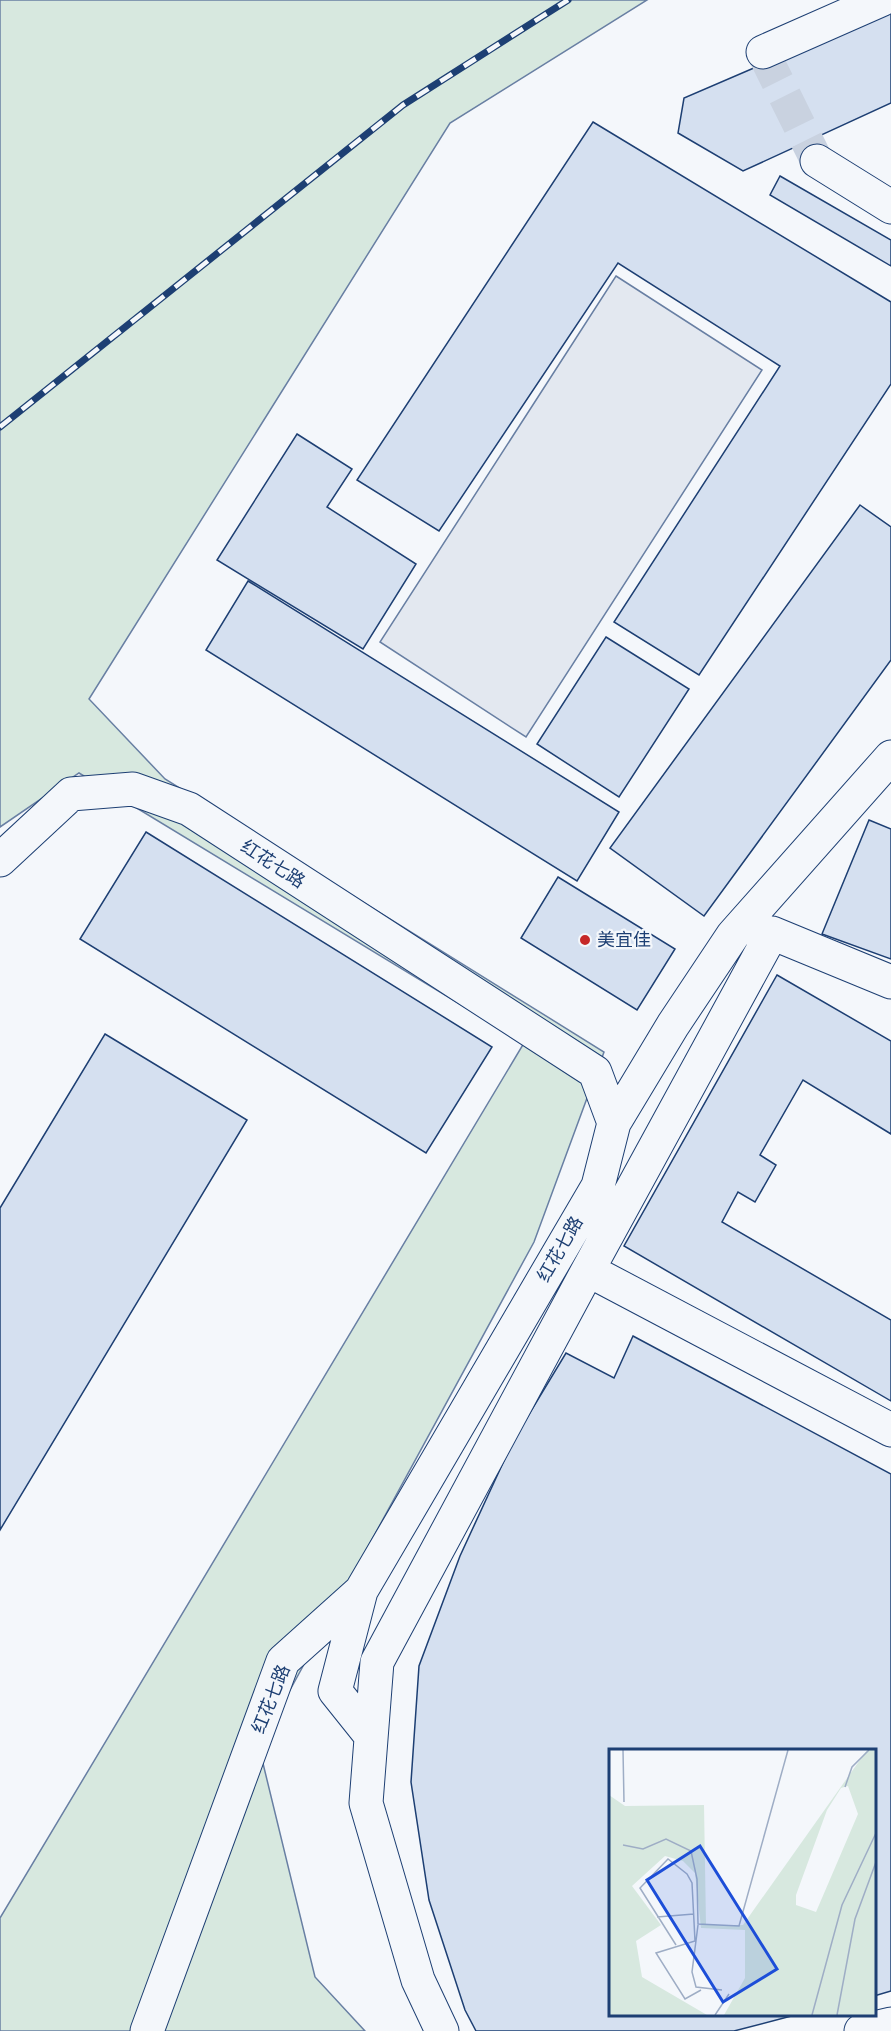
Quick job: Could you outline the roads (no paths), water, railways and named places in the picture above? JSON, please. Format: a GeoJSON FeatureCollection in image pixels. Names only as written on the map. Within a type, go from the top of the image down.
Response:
{"type":"FeatureCollection","features":[{"type":"Feature","properties":{"kind":"street"},"geometry":{"type":"LineString","coordinates":[[763,52],[881,0]]}},
{"type":"Feature","properties":{"kind":"street"},"geometry":{"type":"LineString","coordinates":[[817,161],[891,207]]}},
{"type":"Feature","properties":{"kind":"street"},"geometry":{"type":"LineString","coordinates":[[614,1123],[672,1025],[733,935],[891,757]]}},
{"type":"Feature","properties":{"kind":"street","name":"红花七路"},"geometry":{"type":"LineString","coordinates":[[0,860],[71,794],[133,789],[189,809],[595,1072],[614,1123],[597,1186],[361,1591],[283,1661],[147,2031]]}},
{"type":"Feature","properties":{"kind":"street"},"geometry":{"type":"LineString","coordinates":[[442,2031],[418,1980],[366,1803],[376,1662],[772,933],[891,982]]}},
{"type":"Feature","properties":{"kind":"street"},"geometry":{"type":"LineString","coordinates":[[588,1270],[891,1430]]}},
{"type":"Feature","properties":{"kind":"street"},"geometry":{"type":"LineString","coordinates":[[361,1591],[335,1691],[371,1736]]}},
{"type":"Feature","properties":{"kind":"street"},"geometry":{"type":"LineString","coordinates":[[861,2031],[891,2024]]}},
{"type":"Feature","properties":{"kind":"tunnel"},"geometry":{"type":"LineString","coordinates":[[763,52],[817,161]]}},
{"type":"Feature","properties":{"kind":"railway"},"geometry":{"type":"LineString","coordinates":[[0,427],[403,105],[568,0]]}},
{"type":"Feature","properties":{"kind":"place","name":"美宜佳"},"geometry":{"type":"Point","coordinates":[585,940]}}]}
